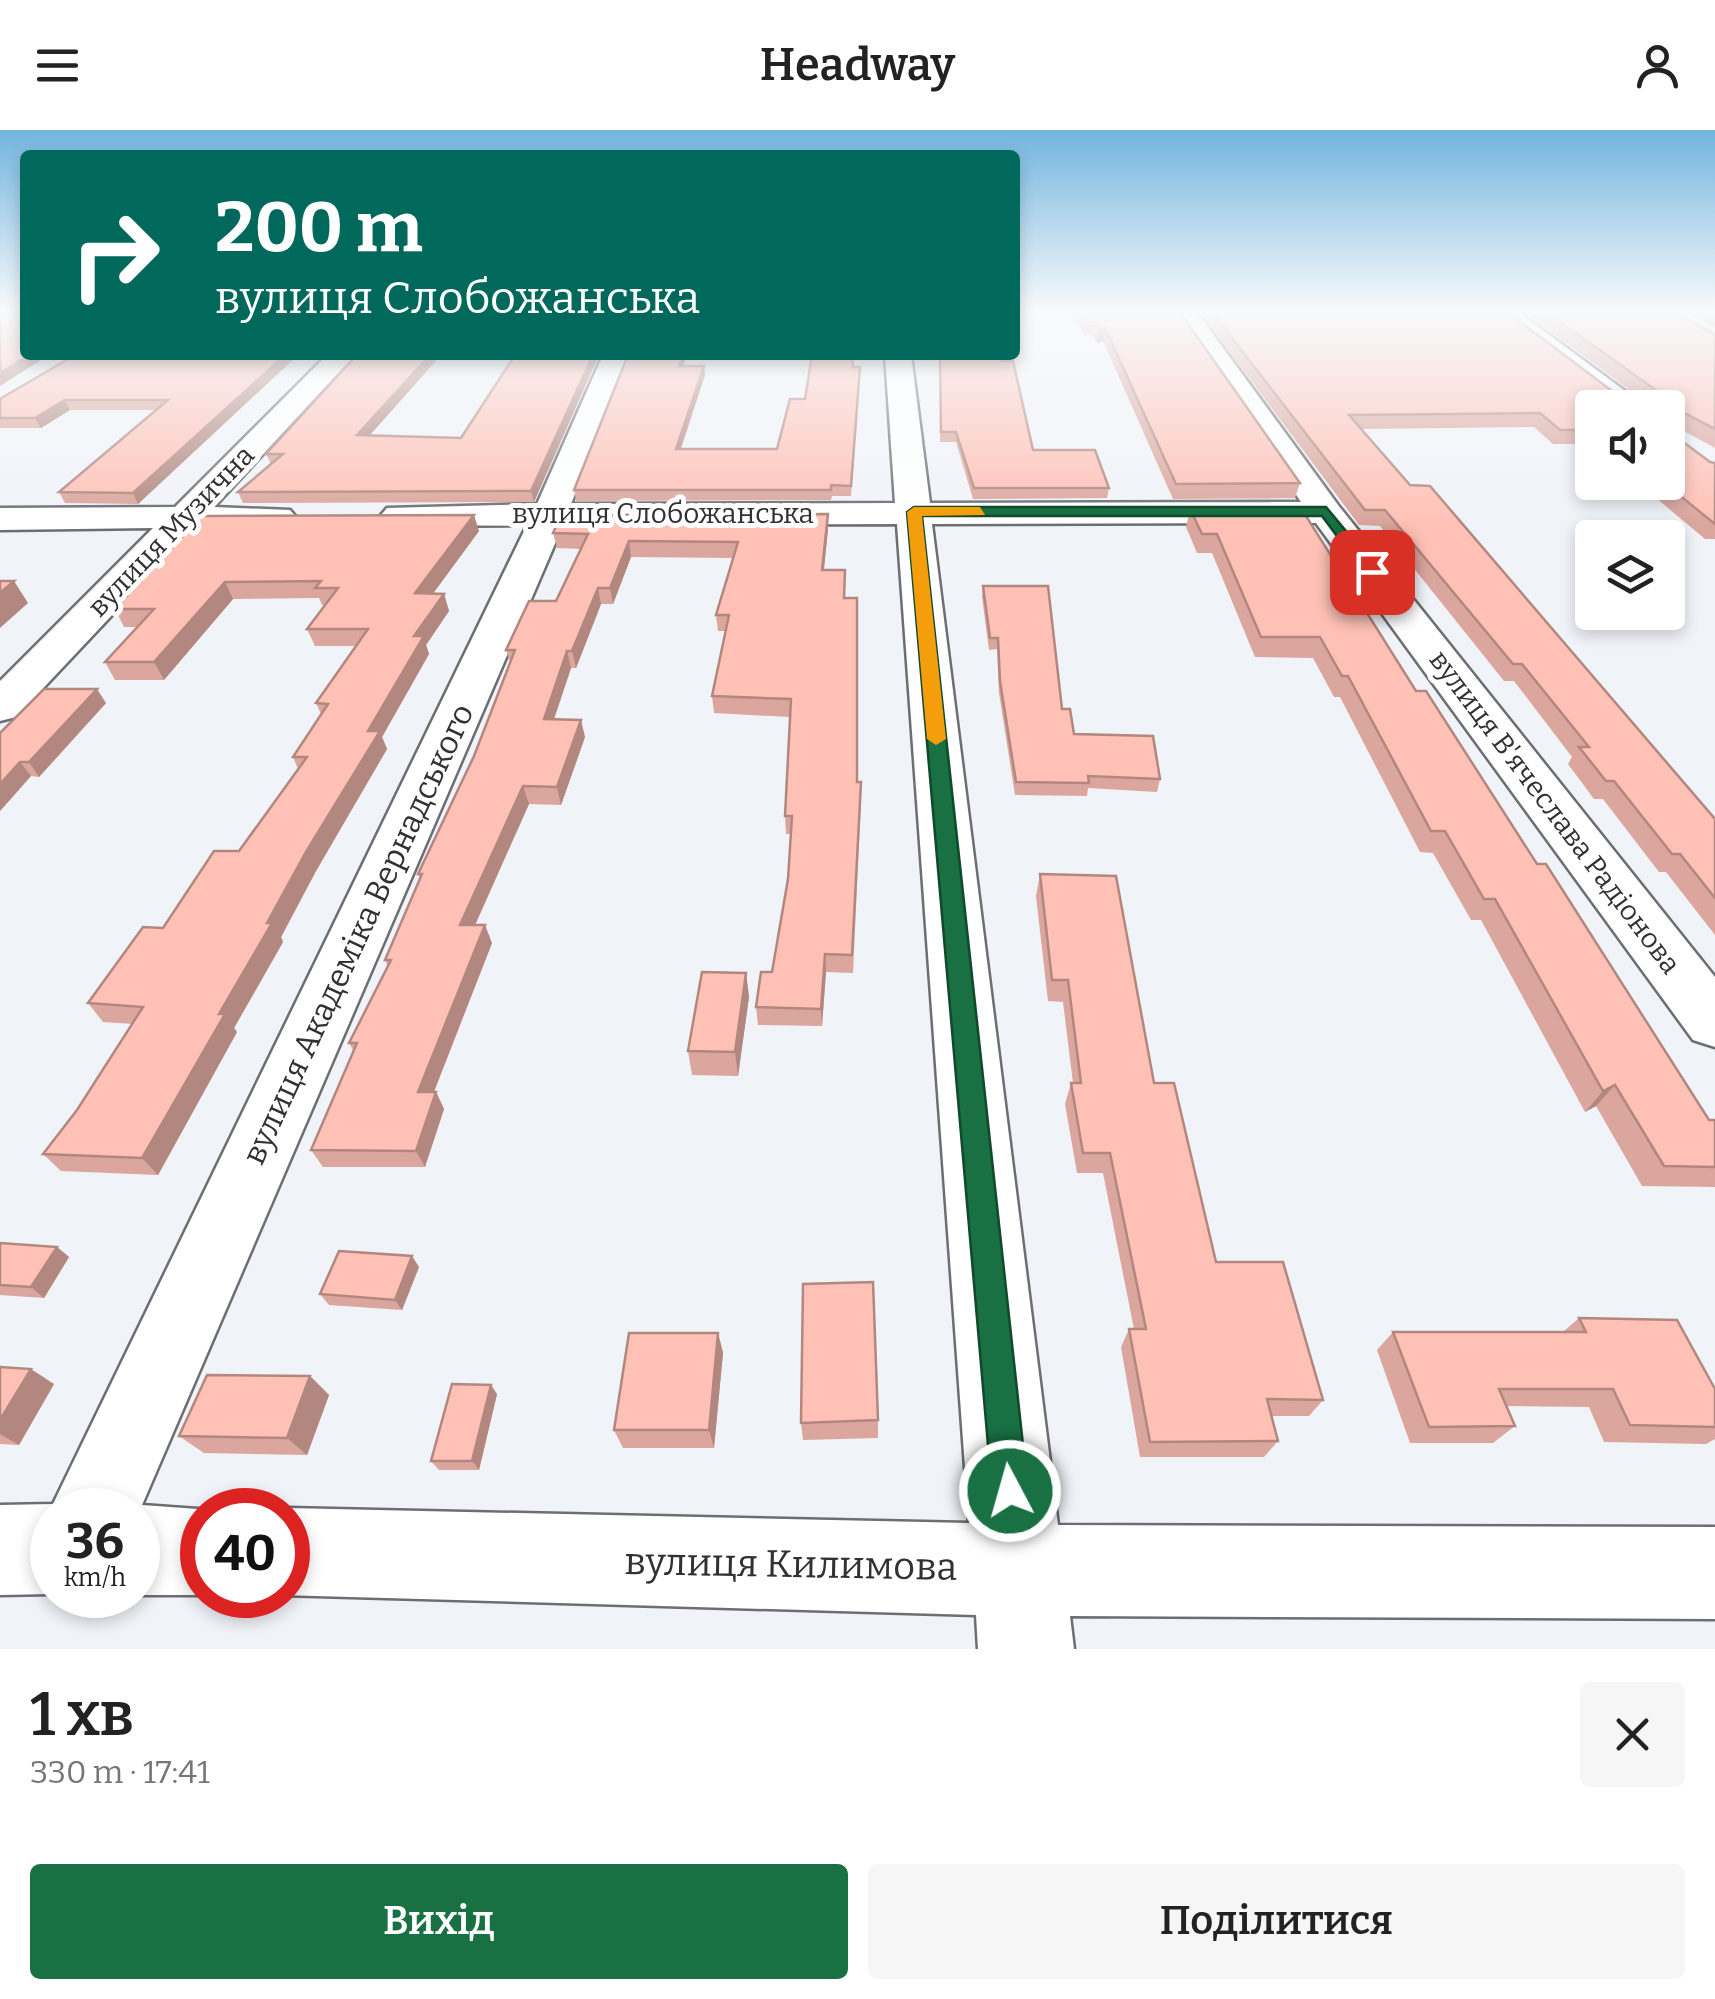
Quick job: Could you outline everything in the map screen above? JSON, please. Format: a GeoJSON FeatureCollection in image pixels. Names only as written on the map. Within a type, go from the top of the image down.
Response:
{"type":"FeatureCollection","features":[{"type":"Feature","properties":{"kind":"street","name":"вулиця Музична"},"geometry":{"type":"LineString","coordinates":[[0,707],[316,382]]}},
{"type":"Feature","properties":{"kind":"street","name":"вулиця Академіка Вернадського"},"geometry":{"type":"LineString","coordinates":[[105,1488],[550,514],[605,382]]}},
{"type":"Feature","properties":{"kind":"street"},"geometry":{"type":"LineString","coordinates":[[901,382],[1022,1609]]}},
{"type":"Feature","properties":{"kind":"street","name":"вулиця В'ячеслава Радіонова"},"geometry":{"type":"LineString","coordinates":[[1234,382],[1326,512],[1715,1022]]}},
{"type":"Feature","properties":{"kind":"street","name":"вулиця Слобожанська"},"geometry":{"type":"LineString","coordinates":[[358,516],[1326,512]]}},
{"type":"Feature","properties":{"kind":"street"},"geometry":{"type":"LineString","coordinates":[[0,519],[320,516]]}},
{"type":"Feature","properties":{"kind":"street"},"geometry":{"type":"LineString","coordinates":[[0,1550],[30,1549]]}},
{"type":"Feature","properties":{"kind":"street","name":"вулиця Килимова"},"geometry":{"type":"LineString","coordinates":[[310,1555],[1022,1609],[1715,1574]]}},
{"type":"Feature","properties":{"kind":"building"},"geometry":{"type":"Polygon","coordinates":[[[29,382],[255,382],[133,493],[59,492],[168,400],[65,400],[35,418],[0,418],[0,399],[29,382]]]}},
{"type":"Feature","properties":{"kind":"building"},"geometry":{"type":"Polygon","coordinates":[[[332,382],[405,382],[357,435],[461,438],[498,382],[581,382],[531,491],[238,492],[283,454],[266,454],[332,382]]]}},
{"type":"Feature","properties":{"kind":"building"},"geometry":{"type":"Polygon","coordinates":[[[617,382],[699,382],[676,449],[777,449],[790,399],[805,399],[808,382],[859,382],[851,486],[831,485],[831,490],[574,490],[617,382]]]}},
{"type":"Feature","properties":{"kind":"building"},"geometry":{"type":"Polygon","coordinates":[[[940,382],[1018,382],[1033,450],[1095,450],[1109,488],[974,488],[956,432],[941,432],[940,382]]]}},
{"type":"Feature","properties":{"kind":"building"},"geometry":{"type":"Polygon","coordinates":[[[1130,382],[1229,382],[1300,483],[1176,484],[1130,382]]]}},
{"type":"Feature","properties":{"kind":"building"},"geometry":{"type":"Polygon","coordinates":[[[1266,382],[1600,382],[1611,390],[1575,390],[1575,430],[1560,430],[1540,413],[1349,415],[1410,485],[1430,486],[1715,819],[1715,898],[1680,854],[1672,854],[1614,781],[1606,781],[1579,747],[1589,747],[1522,664],[1513,664],[1385,510],[1365,510],[1266,382]]]}},
{"type":"Feature","properties":{"kind":"building"},"geometry":{"type":"Polygon","coordinates":[[[1644,382],[1715,382],[1715,429],[1685,413],[1685,390],[1656,390],[1644,382]]]}},
{"type":"Feature","properties":{"kind":"building"},"geometry":{"type":"Polygon","coordinates":[[[1685,443],[1715,463],[1715,524],[1685,500],[1685,443]]]}},
{"type":"Feature","properties":{"kind":"building"},"geometry":{"type":"Polygon","coordinates":[[[1301,508],[1416,691],[1426,691],[1537,864],[1546,864],[1709,1120],[1715,1120],[1715,1167],[1664,1166],[1615,1085],[1603,1091],[1495,899],[1484,899],[1445,831],[1431,831],[1348,676],[1342,676],[1320,637],[1261,637],[1217,534],[1202,534],[1190,509],[1301,508]]]}},
{"type":"Feature","properties":{"kind":"building"},"geometry":{"type":"Polygon","coordinates":[[[828,514],[822,570],[845,570],[844,598],[857,598],[857,782],[861,782],[852,955],[825,954],[821,1009],[756,1007],[761,972],[772,972],[788,879],[792,816],[785,816],[791,699],[712,696],[729,615],[716,615],[738,542],[629,541],[610,588],[598,588],[572,651],[567,651],[544,719],[581,720],[557,787],[523,786],[460,925],[485,925],[418,1092],[436,1092],[416,1151],[311,1150],[357,1043],[349,1043],[391,960],[385,960],[422,874],[418,874],[474,756],[515,650],[506,650],[529,601],[556,601],[588,534],[553,533],[561,515],[828,514]]]}},
{"type":"Feature","properties":{"kind":"building"},"geometry":{"type":"Polygon","coordinates":[[[474,515],[415,593],[444,594],[414,636],[424,636],[368,731],[380,731],[306,852],[267,923],[272,923],[219,1014],[225,1014],[142,1158],[43,1154],[77,1110],[143,1007],[88,1003],[143,927],[163,928],[214,851],[239,851],[307,757],[293,757],[328,704],[316,703],[368,629],[307,629],[338,588],[315,588],[321,581],[225,582],[154,662],[105,662],[154,609],[115,609],[202,516],[474,515]]]}},
{"type":"Feature","properties":{"kind":"building"},"geometry":{"type":"Polygon","coordinates":[[[0,581],[14,581],[0,593],[0,581]]]}},
{"type":"Feature","properties":{"kind":"building"},"geometry":{"type":"Polygon","coordinates":[[[983,586],[1048,586],[1062,709],[1070,709],[1074,734],[1153,736],[1160,779],[1088,776],[1089,783],[1016,782],[1000,681],[998,638],[990,638],[983,586]]]}},
{"type":"Feature","properties":{"kind":"building"},"geometry":{"type":"Polygon","coordinates":[[[44,689],[97,689],[29,762],[20,762],[0,784],[0,733],[44,689]]]}},
{"type":"Feature","properties":{"kind":"building"},"geometry":{"type":"Polygon","coordinates":[[[1040,874],[1116,876],[1154,1083],[1174,1083],[1216,1262],[1283,1262],[1323,1400],[1267,1399],[1278,1441],[1150,1442],[1129,1329],[1146,1329],[1110,1153],[1083,1153],[1071,1083],[1081,1083],[1068,980],[1052,980],[1040,874]]]}},
{"type":"Feature","properties":{"kind":"building"},"geometry":{"type":"Polygon","coordinates":[[[702,972],[746,973],[735,1052],[688,1051],[702,972]]]}},
{"type":"Feature","properties":{"kind":"building"},"geometry":{"type":"Polygon","coordinates":[[[0,1243],[57,1247],[31,1287],[0,1285],[0,1243]]]}},
{"type":"Feature","properties":{"kind":"building"},"geometry":{"type":"Polygon","coordinates":[[[339,1251],[412,1256],[395,1300],[320,1294],[339,1251]]]}},
{"type":"Feature","properties":{"kind":"building"},"geometry":{"type":"Polygon","coordinates":[[[873,1282],[878,1420],[801,1423],[803,1284],[873,1282]]]}},
{"type":"Feature","properties":{"kind":"building"},"geometry":{"type":"Polygon","coordinates":[[[1579,1318],[1677,1320],[1715,1389],[1715,1427],[1630,1425],[1613,1389],[1499,1389],[1515,1426],[1429,1427],[1393,1332],[1586,1332],[1579,1318]]]}},
{"type":"Feature","properties":{"kind":"building"},"geometry":{"type":"Polygon","coordinates":[[[629,1333],[718,1333],[709,1430],[614,1430],[629,1333]]]}},
{"type":"Feature","properties":{"kind":"building"},"geometry":{"type":"Polygon","coordinates":[[[0,1367],[31,1369],[0,1420],[0,1367]]]}},
{"type":"Feature","properties":{"kind":"building"},"geometry":{"type":"Polygon","coordinates":[[[207,1375],[310,1376],[287,1438],[179,1436],[207,1375]]]}},
{"type":"Feature","properties":{"kind":"building"},"geometry":{"type":"Polygon","coordinates":[[[452,1384],[491,1385],[472,1461],[431,1461],[452,1384]]]}},
{"type":"Feature","properties":{"kind":"slow traffic"},"geometry":{"type":"LineString","coordinates":[[936,739],[914,512],[980,512]]}},
{"type":"Feature","properties":{"kind":"route"},"geometry":{"type":"LineString","coordinates":[[1010,1491],[914,512],[1326,512],[1372,572]]}}]}
